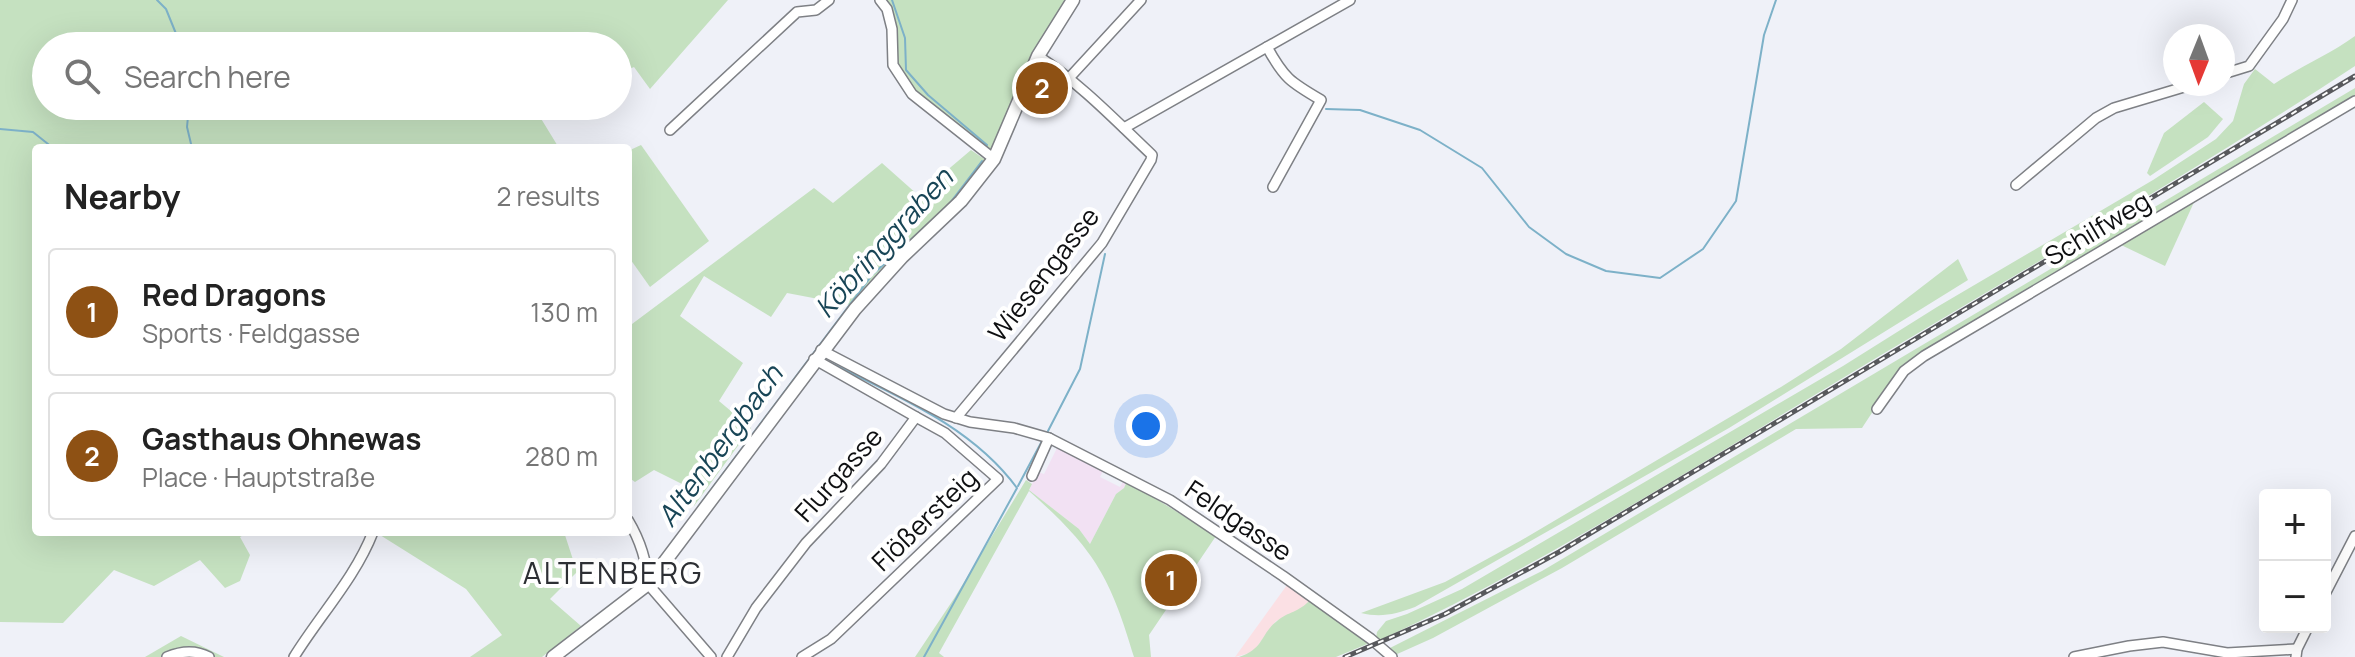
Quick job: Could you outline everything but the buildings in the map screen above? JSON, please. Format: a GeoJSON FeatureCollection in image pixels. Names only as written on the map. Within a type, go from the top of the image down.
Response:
{"type":"FeatureCollection","features":[{"type":"Feature","properties":{"kind":"main road"},"geometry":{"type":"LineString","coordinates":[[553,657],[648,584],[818,354],[869,292],[961,201],[994,159],[1038,56],[1073,0]]}},
{"type":"Feature","properties":{"kind":"street"},"geometry":{"type":"LineString","coordinates":[[670,130],[797,12],[816,10],[829,0]]}},
{"type":"Feature","properties":{"kind":"street"},"geometry":{"type":"LineString","coordinates":[[880,0],[887,9],[892,29],[893,65],[912,94],[994,159]]}},
{"type":"Feature","properties":{"kind":"street"},"geometry":{"type":"LineString","coordinates":[[1070,77],[1141,0]]}},
{"type":"Feature","properties":{"kind":"street"},"geometry":{"type":"LineString","coordinates":[[1124,128],[1350,0]]}},
{"type":"Feature","properties":{"kind":"street"},"geometry":{"type":"LineString","coordinates":[[2235,70],[2249,66],[2283,19],[2292,0]]}},
{"type":"Feature","properties":{"kind":"street"},"geometry":{"type":"LineString","coordinates":[[1267,47],[1282,74],[1321,100],[1273,187]]}},
{"type":"Feature","properties":{"kind":"street","name":"Wiesengasse"},"geometry":{"type":"LineString","coordinates":[[956,418],[1102,243],[1151,160],[1152,155],[1070,77],[1038,56]]}},
{"type":"Feature","properties":{"kind":"street"},"geometry":{"type":"LineString","coordinates":[[2016,185],[2105,113],[2133,100],[2163,92]]}},
{"type":"Feature","properties":{"kind":"street","name":"Schilfweg"},"geometry":{"type":"LineString","coordinates":[[1877,409],[1904,371],[1924,356],[2355,101]]}},
{"type":"Feature","properties":{"kind":"street","name":"Feldgasse"},"geometry":{"type":"LineString","coordinates":[[818,354],[956,418],[1014,428],[1049,438],[1170,500],[1295,584],[1392,657]]}},
{"type":"Feature","properties":{"kind":"street","name":"Flurgasse"},"geometry":{"type":"LineString","coordinates":[[727,657],[756,608],[806,543],[881,464],[916,417],[818,354]]}},
{"type":"Feature","properties":{"kind":"street","name":"Flößersteig"},"geometry":{"type":"LineString","coordinates":[[802,657],[831,639],[998,479],[945,433],[916,417]]}},
{"type":"Feature","properties":{"kind":"street"},"geometry":{"type":"LineString","coordinates":[[1032,476],[1049,438]]}},
{"type":"Feature","properties":{"kind":"street"},"geometry":{"type":"LineString","coordinates":[[632,530],[644,559],[648,584],[711,657]]}},
{"type":"Feature","properties":{"kind":"street"},"geometry":{"type":"LineString","coordinates":[[294,657],[345,584],[371,536]]}},
{"type":"Feature","properties":{"kind":"street"},"geometry":{"type":"LineString","coordinates":[[2331,582],[2355,536]]}},
{"type":"Feature","properties":{"kind":"street"},"geometry":{"type":"LineString","coordinates":[[2074,657],[2163,642],[2227,653],[2297,653],[2305,633]]}},
{"type":"Feature","properties":{"kind":"street"},"geometry":{"type":"LineString","coordinates":[[167,657],[178,652],[202,653],[209,657]]}},
{"type":"Feature","properties":{"kind":"shaded area"},"geometry":{"type":"Polygon","coordinates":[[[1058,446],[1104,469],[1100,477],[1120,487],[1124,480],[1127,481],[1116,494],[1090,544],[1079,529],[1029,490],[1038,472],[1044,474],[1058,446]]]}},
{"type":"Feature","properties":{"kind":"shaded area"},"geometry":{"type":"Polygon","coordinates":[[[1287,585],[1310,600],[1301,611],[1276,621],[1253,652],[1235,657],[1287,585]]]}},
{"type":"Feature","properties":{"kind":"green space"},"geometry":{"type":"Polygon","coordinates":[[[0,0],[728,0],[650,89],[632,68],[632,32],[32,32],[32,120],[542,120],[557,144],[32,144],[32,536],[242,536],[250,555],[240,581],[225,588],[200,560],[154,586],[114,570],[63,623],[0,622],[0,0]]]}},
{"type":"Feature","properties":{"kind":"green space"},"geometry":{"type":"Polygon","coordinates":[[[885,0],[1071,0],[992,154],[911,88],[895,63],[885,0]]]}},
{"type":"Feature","properties":{"kind":"green space"},"geometry":{"type":"Polygon","coordinates":[[[2355,36],[2355,66],[2225,149],[1552,552],[1438,612],[1380,640],[1376,638],[1386,621],[1462,589],[2153,180],[2216,139],[2233,121],[2244,84],[2255,69],[2274,84],[2355,36]]]}},
{"type":"Feature","properties":{"kind":"green space"},"geometry":{"type":"Polygon","coordinates":[[[2355,88],[2355,95],[1902,367],[1862,428],[1796,429],[1562,568],[1433,638],[1395,655],[1388,649],[1542,571],[2355,88]]]}},
{"type":"Feature","properties":{"kind":"green space"},"geometry":{"type":"Polygon","coordinates":[[[2204,102],[2223,119],[2208,137],[2150,176],[2147,173],[2164,133],[2204,102]]]}},
{"type":"Feature","properties":{"kind":"green space"},"geometry":{"type":"Polygon","coordinates":[[[641,145],[709,241],[650,287],[632,262],[632,149],[641,145]]]}},
{"type":"Feature","properties":{"kind":"green space"},"geometry":{"type":"Polygon","coordinates":[[[971,150],[987,161],[946,212],[850,305],[787,293],[771,317],[704,276],[680,316],[743,363],[719,401],[751,428],[694,506],[682,484],[654,470],[635,482],[632,480],[632,324],[814,188],[833,203],[882,163],[918,195],[971,150]]]}},
{"type":"Feature","properties":{"kind":"green space"},"geometry":{"type":"Polygon","coordinates":[[[2195,200],[2165,266],[2119,244],[2195,200]]]}},
{"type":"Feature","properties":{"kind":"green space"},"geometry":{"type":"Polygon","coordinates":[[[1958,259],[1968,280],[1729,428],[1415,607],[1388,614],[1361,613],[1445,582],[1781,387],[1841,349],[1958,259]]]}},
{"type":"Feature","properties":{"kind":"green space"},"geometry":{"type":"Polygon","coordinates":[[[1026,480],[1032,484],[1029,490],[1079,529],[1090,544],[1116,494],[1127,481],[1216,536],[1149,635],[1151,657],[1134,657],[1116,604],[1096,565],[1069,529],[1029,491],[939,653],[944,657],[915,657],[1026,480]]]}},
{"type":"Feature","properties":{"kind":"green space"},"geometry":{"type":"Polygon","coordinates":[[[382,536],[565,536],[577,572],[550,599],[581,626],[542,657],[470,657],[502,635],[466,589],[382,536]]]}},
{"type":"Feature","properties":{"kind":"green space"},"geometry":{"type":"Polygon","coordinates":[[[1310,600],[1372,642],[1336,657],[1239,657],[1254,649],[1277,621],[1310,600]]]}},
{"type":"Feature","properties":{"kind":"green space"},"geometry":{"type":"Polygon","coordinates":[[[181,636],[224,657],[145,657],[181,636]]]}},
{"type":"Feature","properties":{"kind":"waterway","name":"Altenbergbach"},"geometry":{"type":"LineString","coordinates":[[157,0],[166,9],[175,32]]}},
{"type":"Feature","properties":{"kind":"waterway","name":"Köbringgraben"},"geometry":{"type":"LineString","coordinates":[[892,0],[905,38],[906,70],[928,95],[987,145]]}},
{"type":"Feature","properties":{"kind":"waterway"},"geometry":{"type":"LineString","coordinates":[[1326,109],[1360,110],[1420,130],[1482,168],[1529,227],[1566,254],[1606,271],[1660,278],[1703,249],[1736,201],[1764,35],[1776,0]]}},
{"type":"Feature","properties":{"kind":"waterway","name":"Altenbergbach"},"geometry":{"type":"LineString","coordinates":[[188,120],[191,144]]}},
{"type":"Feature","properties":{"kind":"waterway"},"geometry":{"type":"LineString","coordinates":[[0,129],[33,132],[48,144]]}},
{"type":"Feature","properties":{"kind":"waterway","name":"Köbringgraben"},"geometry":{"type":"LineString","coordinates":[[950,203],[982,161]]}},
{"type":"Feature","properties":{"kind":"waterway","name":"Altenbergbach"},"geometry":{"type":"LineString","coordinates":[[698,507],[872,275],[937,216]]}},
{"type":"Feature","properties":{"kind":"waterway"},"geometry":{"type":"LineString","coordinates":[[1048,431],[1080,369],[1105,254]]}},
{"type":"Feature","properties":{"kind":"waterway","name":"Altenbergbach"},"geometry":{"type":"LineString","coordinates":[[827,361],[954,429],[977,446],[1017,488],[924,657]]}},
{"type":"Feature","properties":{"kind":"waterway"},"geometry":{"type":"LineString","coordinates":[[1018,486],[1042,441]]}},
{"type":"Feature","properties":{"kind":"railway"},"geometry":{"type":"LineString","coordinates":[[1345,657],[1445,614],[1559,552],[2355,76]]}},
{"type":"Feature","properties":{"kind":"place","name":"Gasthaus Ohnewas"},"geometry":{"type":"Point","coordinates":[1042,88]}},
{"type":"Feature","properties":{"kind":"place","name":"Red Dragons"},"geometry":{"type":"Point","coordinates":[1171,580]}},
{"type":"Feature","properties":{"kind":"district","name":"ALTENBERG"},"geometry":{"type":"Point","coordinates":[613,572]}}]}
